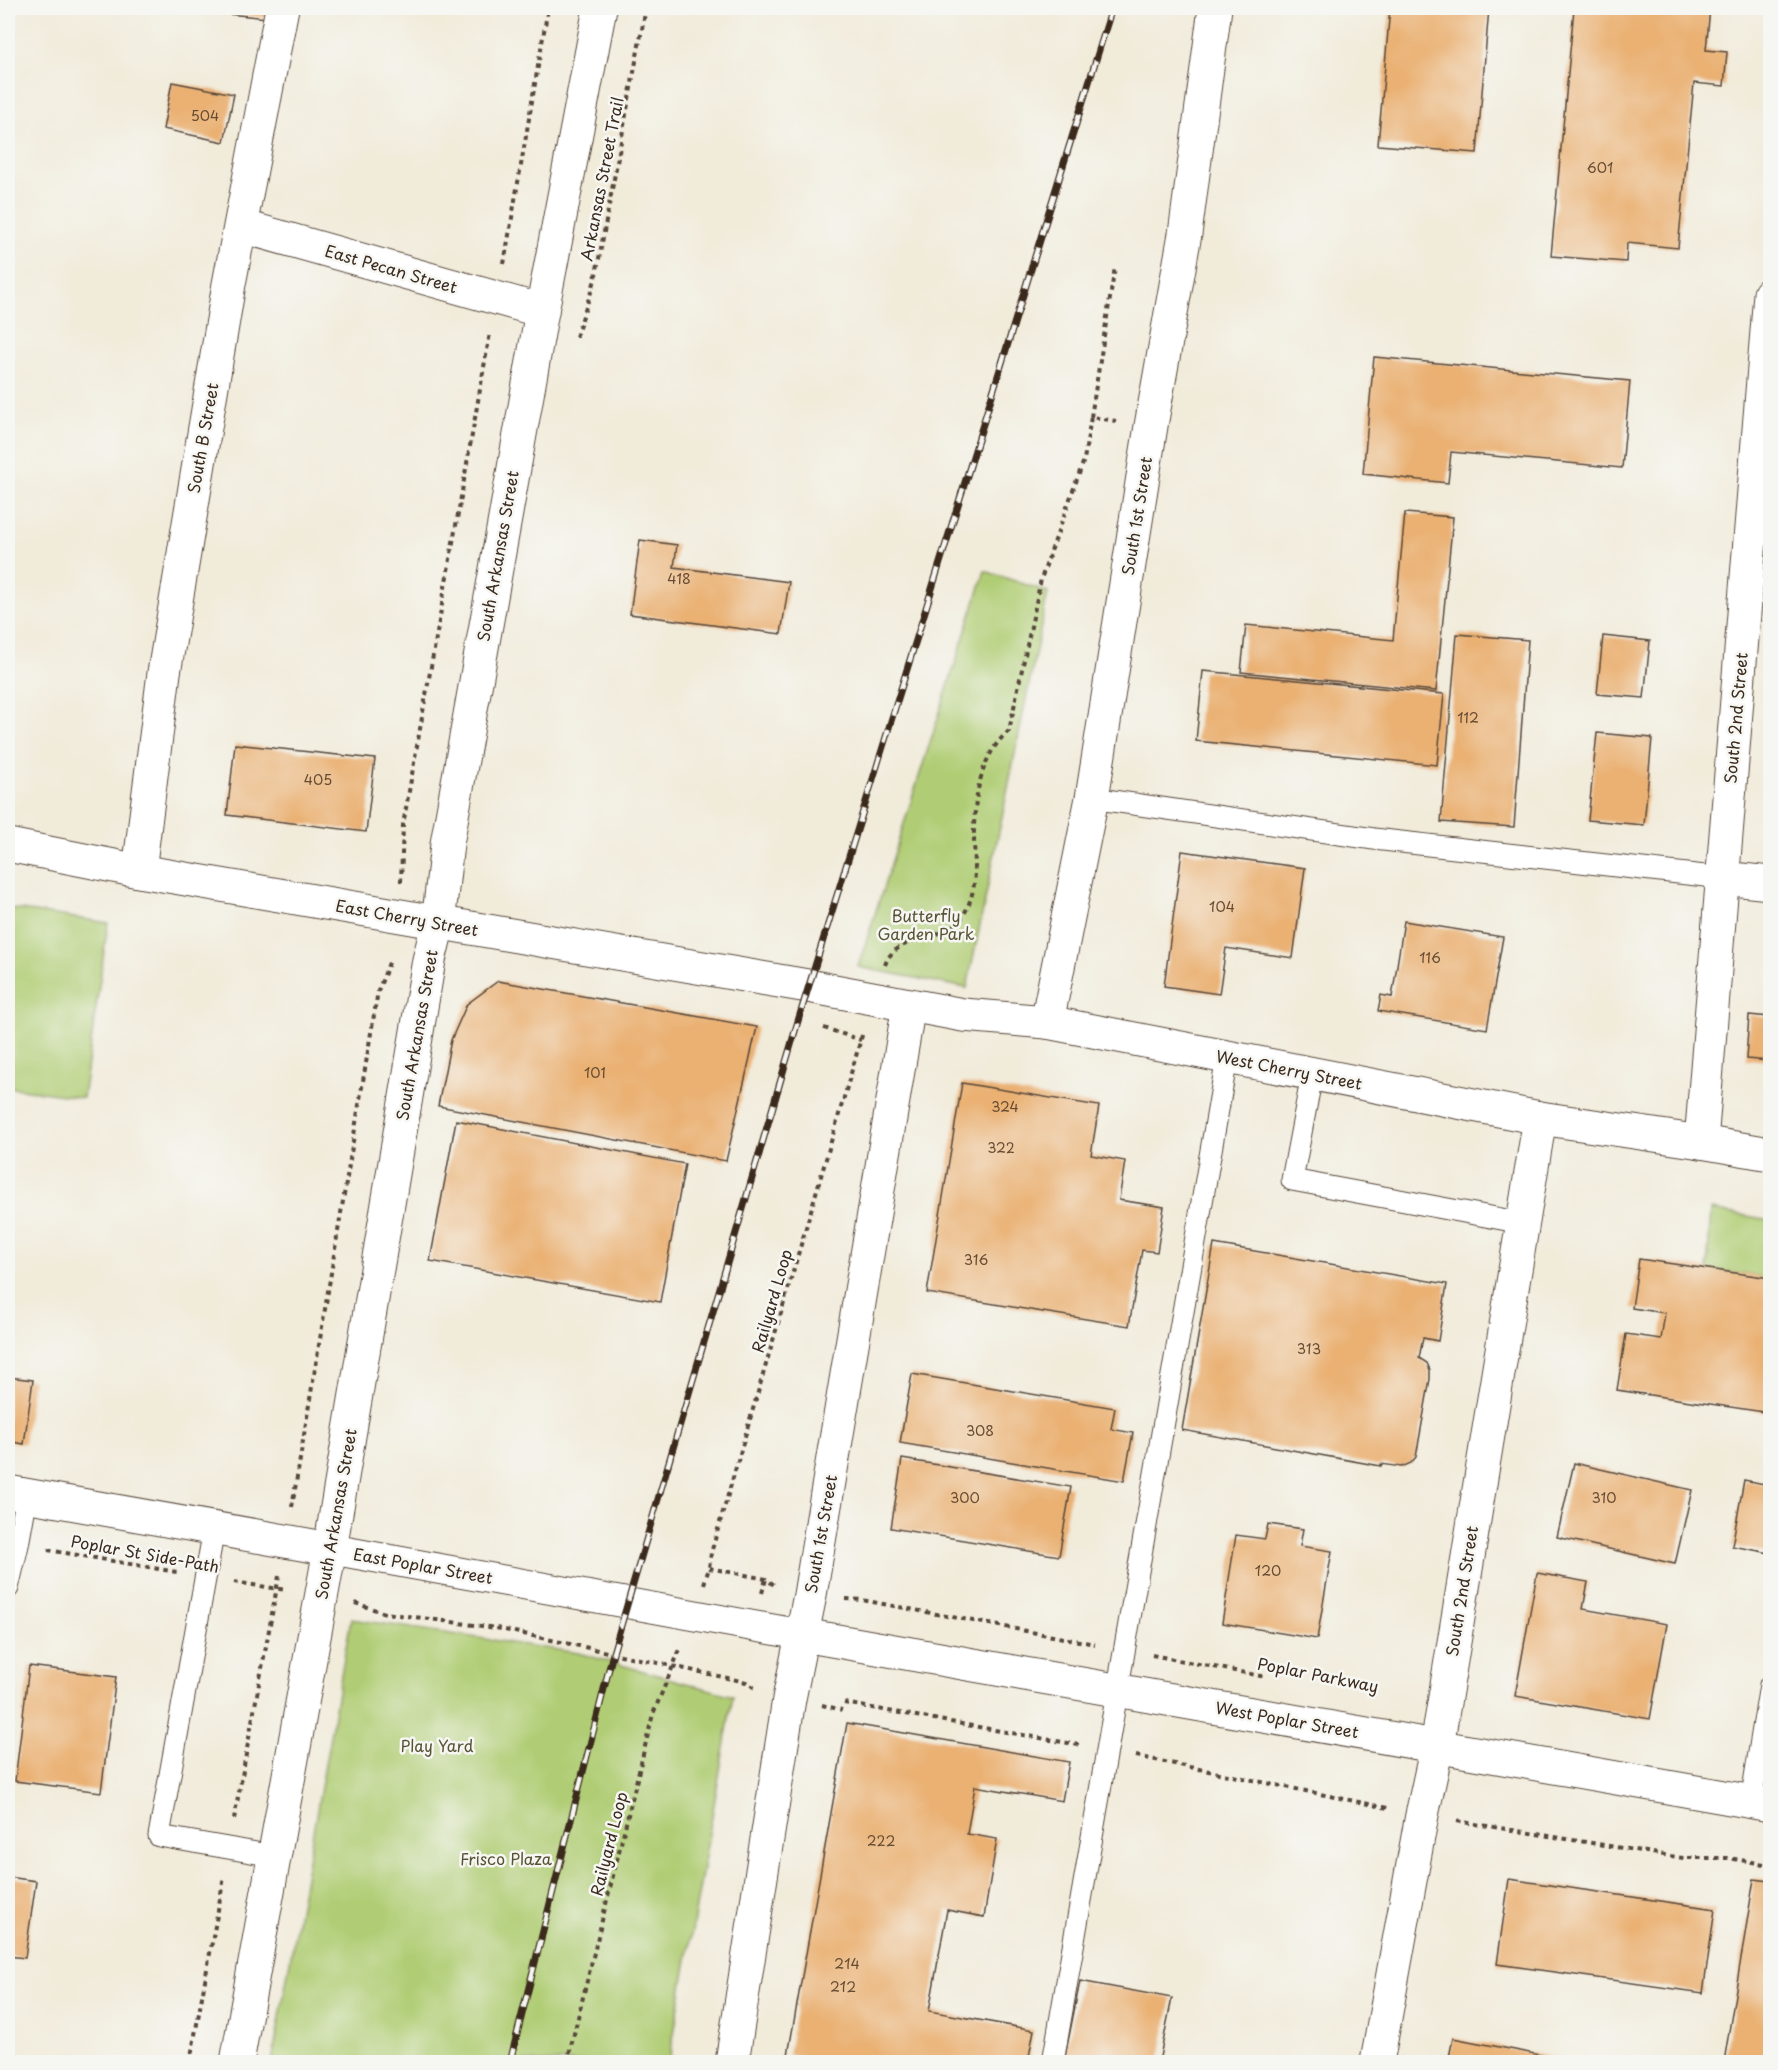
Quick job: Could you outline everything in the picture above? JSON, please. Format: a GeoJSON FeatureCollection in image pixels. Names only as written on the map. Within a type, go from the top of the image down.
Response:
{"type":"FeatureCollection","features":[{"type":"Feature","properties":{"kind":"street","name":"South B Street"},"geometry":{"type":"LineString","coordinates":[[139,871],[164,674],[240,226],[282,8]]}},
{"type":"Feature","properties":{"kind":"street","name":"South Arkansas Street"},"geometry":{"type":"LineString","coordinates":[[237,2062],[330,1549],[429,960],[438,924],[447,844],[542,311],[600,8]]}},
{"type":"Feature","properties":{"kind":"street","name":"South 1st Street"},"geometry":{"type":"LineString","coordinates":[[1047,1022],[1092,798],[1151,426],[1185,234],[1215,8]]}},
{"type":"Feature","properties":{"kind":"street","name":"East Pecan Street"},"geometry":{"type":"LineString","coordinates":[[240,226],[542,311]]}},
{"type":"Feature","properties":{"kind":"street","name":"South 2nd Street"},"geometry":{"type":"LineString","coordinates":[[1701,1142],[1770,302]]}},
{"type":"Feature","properties":{"kind":"street","name":"East Cherry Street"},"geometry":{"type":"LineString","coordinates":[[8,845],[139,871],[438,924],[808,986]]}},
{"type":"Feature","properties":{"kind":"street"},"geometry":{"type":"LineString","coordinates":[[1723,878],[1770,883]]}},
{"type":"Feature","properties":{"kind":"street","name":"West Cherry Street"},"geometry":{"type":"LineString","coordinates":[[808,986],[963,1015],[1047,1022],[1540,1119],[1770,1154]]}},
{"type":"Feature","properties":{"kind":"street","name":"South 1st Street"},"geometry":{"type":"LineString","coordinates":[[732,2062],[789,1699],[803,1635],[909,1005]]}},
{"type":"Feature","properties":{"kind":"street","name":"South 2nd Street"},"geometry":{"type":"LineString","coordinates":[[1377,2062],[1422,1815],[1437,1746],[1540,1119]]}},
{"type":"Feature","properties":{"kind":"street","name":"East Poplar Street"},"geometry":{"type":"LineString","coordinates":[[17,1494],[803,1635]]}},
{"type":"Feature","properties":{"kind":"street","name":"West Poplar Street"},"geometry":{"type":"LineString","coordinates":[[803,1635],[1761,1803]]}},
{"type":"Feature","properties":{"kind":"lane"},"geometry":{"type":"LineString","coordinates":[[1092,798],[1374,839],[1723,878]]}},
{"type":"Feature","properties":{"kind":"lane"},"geometry":{"type":"LineString","coordinates":[[1053,2062],[1227,1058]]}},
{"type":"Feature","properties":{"kind":"lane"},"geometry":{"type":"LineString","coordinates":[[1312,1075],[1292,1180],[1523,1223]]}},
{"type":"Feature","properties":{"kind":"lane"},"geometry":{"type":"LineString","coordinates":[[8,1588],[18,1545],[17,1494]]}},
{"type":"Feature","properties":{"kind":"lane"},"geometry":{"type":"LineString","coordinates":[[214,1529],[159,1836],[274,1856]]}},
{"type":"Feature","properties":{"kind":"lane"},"geometry":{"type":"LineString","coordinates":[[1761,1803],[1770,1685]]}},
{"type":"Feature","properties":{"kind":"path"},"geometry":{"type":"LineString","coordinates":[[401,891],[403,825],[548,8]]}},
{"type":"Feature","properties":{"kind":"path","name":"Arkansas Street Trail"},"geometry":{"type":"LineString","coordinates":[[575,342],[595,280],[646,8]]}},
{"type":"Feature","properties":{"kind":"path"},"geometry":{"type":"LineString","coordinates":[[886,961],[899,947],[944,932],[962,919],[973,897],[974,826],[979,788],[990,752],[1009,731],[1041,579],[1084,460],[1115,267]]}},
{"type":"Feature","properties":{"kind":"path"},"geometry":{"type":"LineString","coordinates":[[1091,417],[1151,426]]}},
{"type":"Feature","properties":{"kind":"path","name":"Railyard Loop"},"geometry":{"type":"LineString","coordinates":[[780,1589],[766,1579],[709,1568],[711,1553],[861,1040]]}},
{"type":"Feature","properties":{"kind":"path","name":"Poplar St Side-Path"},"geometry":{"type":"LineString","coordinates":[[18,1545],[278,1589]]}},
{"type":"Feature","properties":{"kind":"path"},"geometry":{"type":"LineString","coordinates":[[347,1600],[385,1612],[496,1628],[746,1682]]}},
{"type":"Feature","properties":{"kind":"path","name":"Poplar Parkway"},"geometry":{"type":"LineString","coordinates":[[862,1600],[1276,1679]]}},
{"type":"Feature","properties":{"kind":"path","name":"Railyard Loop"},"geometry":{"type":"LineString","coordinates":[[567,2062],[653,1714],[681,1645]]}},
{"type":"Feature","properties":{"kind":"path"},"geometry":{"type":"LineString","coordinates":[[1482,1826],[1683,1858],[1728,1858],[1770,1865]]}},
{"type":"Feature","properties":{"kind":"green space","name":"Butterfly Garden Park"},"geometry":{"type":"Polygon","coordinates":[[[985,571],[1048,592],[967,988],[858,967],[985,571]]]}},
{"type":"Feature","properties":{"kind":"green space"},"geometry":{"type":"Polygon","coordinates":[[[8,908],[108,923],[83,1098],[8,1087],[8,908]]]}},
{"type":"Feature","properties":{"kind":"green space"},"geometry":{"type":"Polygon","coordinates":[[[1711,1210],[1770,1220],[1770,1278],[1707,1269],[1711,1210]]]}},
{"type":"Feature","properties":{"kind":"green space","name":"Frisco Plaza"},"geometry":{"type":"Polygon","coordinates":[[[351,1619],[578,1653],[733,1696],[669,2062],[272,2062],[351,1619]]]}},
{"type":"Feature","properties":{"kind":"building"},"geometry":{"type":"Polygon","coordinates":[[[187,8],[269,8],[268,18],[187,10],[187,8]]]}},
{"type":"Feature","properties":{"kind":"building"},"geometry":{"type":"Polygon","coordinates":[[[1390,8],[1489,8],[1477,153],[1378,145],[1390,8]]]}},
{"type":"Feature","properties":{"kind":"building"},"geometry":{"type":"Polygon","coordinates":[[[1574,8],[1710,8],[1706,50],[1727,52],[1724,86],[1694,83],[1678,248],[1627,243],[1626,262],[1551,256],[1574,8]]]}},
{"type":"Feature","properties":{"kind":"building"},"geometry":{"type":"Polygon","coordinates":[[[172,82],[234,94],[224,142],[163,129],[172,82]]]}},
{"type":"Feature","properties":{"kind":"building"},"geometry":{"type":"Polygon","coordinates":[[[1374,357],[1630,381],[1622,468],[1451,452],[1448,483],[1363,474],[1374,357]]]}},
{"type":"Feature","properties":{"kind":"building"},"geometry":{"type":"Polygon","coordinates":[[[1405,513],[1453,517],[1436,691],[1241,672],[1246,625],[1393,640],[1405,513]]]}},
{"type":"Feature","properties":{"kind":"building"},"geometry":{"type":"Polygon","coordinates":[[[640,540],[677,545],[674,567],[789,582],[781,634],[630,614],[640,540]]]}},
{"type":"Feature","properties":{"kind":"building"},"geometry":{"type":"Polygon","coordinates":[[[1457,634],[1528,640],[1514,827],[1441,822],[1457,634]]]}},
{"type":"Feature","properties":{"kind":"building"},"geometry":{"type":"Polygon","coordinates":[[[1603,636],[1650,641],[1644,698],[1597,694],[1603,636]]]}},
{"type":"Feature","properties":{"kind":"building"},"geometry":{"type":"Polygon","coordinates":[[[1203,671],[1444,694],[1437,765],[1196,741],[1203,671]]]}},
{"type":"Feature","properties":{"kind":"building"},"geometry":{"type":"Polygon","coordinates":[[[1597,733],[1652,738],[1644,825],[1588,820],[1597,733]]]}},
{"type":"Feature","properties":{"kind":"building"},"geometry":{"type":"Polygon","coordinates":[[[235,744],[375,759],[366,832],[227,815],[235,744]]]}},
{"type":"Feature","properties":{"kind":"building"},"geometry":{"type":"Polygon","coordinates":[[[1182,851],[1305,868],[1293,958],[1226,948],[1219,994],[1164,986],[1182,851]]]}},
{"type":"Feature","properties":{"kind":"building"},"geometry":{"type":"Polygon","coordinates":[[[1404,921],[1503,937],[1487,1029],[1378,1011],[1381,995],[1392,997],[1404,921]]]}},
{"type":"Feature","properties":{"kind":"building"},"geometry":{"type":"Polygon","coordinates":[[[498,981],[757,1027],[726,1161],[438,1106],[451,1040],[467,1004],[498,981]]]}},
{"type":"Feature","properties":{"kind":"building"},"geometry":{"type":"Polygon","coordinates":[[[1749,1015],[1770,1017],[1770,1061],[1746,1059],[1749,1015]]]}},
{"type":"Feature","properties":{"kind":"building"},"geometry":{"type":"Polygon","coordinates":[[[962,1083],[1099,1106],[1091,1155],[1125,1161],[1119,1200],[1164,1207],[1157,1252],[1142,1250],[1129,1326],[927,1293],[962,1083]]]}},
{"type":"Feature","properties":{"kind":"building"},"geometry":{"type":"Polygon","coordinates":[[[456,1120],[685,1164],[660,1302],[430,1261],[456,1120]]]}},
{"type":"Feature","properties":{"kind":"building"},"geometry":{"type":"Polygon","coordinates":[[[1214,1244],[1447,1284],[1438,1341],[1423,1338],[1419,1358],[1427,1363],[1430,1379],[1416,1457],[1411,1463],[1402,1467],[1381,1464],[1381,1466],[1182,1430],[1214,1244]]]}},
{"type":"Feature","properties":{"kind":"building"},"geometry":{"type":"Polygon","coordinates":[[[1639,1259],[1770,1278],[1770,1413],[1617,1390],[1626,1334],[1661,1339],[1665,1313],[1632,1308],[1639,1259]]]}},
{"type":"Feature","properties":{"kind":"building"},"geometry":{"type":"Polygon","coordinates":[[[912,1374],[1115,1408],[1111,1429],[1133,1433],[1124,1481],[900,1443],[912,1374]]]}},
{"type":"Feature","properties":{"kind":"building"},"geometry":{"type":"Polygon","coordinates":[[[8,1377],[33,1380],[24,1444],[8,1441],[8,1377]]]}},
{"type":"Feature","properties":{"kind":"building"},"geometry":{"type":"Polygon","coordinates":[[[902,1459],[1071,1487],[1059,1556],[891,1528],[902,1459]]]}},
{"type":"Feature","properties":{"kind":"building"},"geometry":{"type":"Polygon","coordinates":[[[1574,1463],[1692,1490],[1675,1564],[1557,1537],[1574,1463]]]}},
{"type":"Feature","properties":{"kind":"building"},"geometry":{"type":"Polygon","coordinates":[[[1744,1480],[1770,1485],[1770,1553],[1732,1546],[1744,1480]]]}},
{"type":"Feature","properties":{"kind":"building"},"geometry":{"type":"Polygon","coordinates":[[[1268,1524],[1303,1529],[1300,1546],[1332,1551],[1317,1639],[1222,1623],[1236,1535],[1265,1539],[1268,1524]]]}},
{"type":"Feature","properties":{"kind":"building"},"geometry":{"type":"Polygon","coordinates":[[[1537,1573],[1588,1582],[1583,1609],[1667,1624],[1650,1719],[1515,1696],[1537,1573]]]}},
{"type":"Feature","properties":{"kind":"building"},"geometry":{"type":"Polygon","coordinates":[[[29,1666],[116,1677],[101,1792],[15,1781],[29,1666]]]}},
{"type":"Feature","properties":{"kind":"building"},"geometry":{"type":"Polygon","coordinates":[[[847,1723],[1069,1762],[1062,1801],[975,1786],[967,1834],[997,1839],[984,1917],[947,1910],[929,2011],[1034,2030],[1028,2062],[830,2062],[788,2055],[847,1723]]]}},
{"type":"Feature","properties":{"kind":"building"},"geometry":{"type":"Polygon","coordinates":[[[8,1877],[36,1881],[25,1958],[8,1956],[8,1877]]]}},
{"type":"Feature","properties":{"kind":"building"},"geometry":{"type":"Polygon","coordinates":[[[1509,1879],[1715,1909],[1703,1993],[1497,1964],[1509,1879]]]}},
{"type":"Feature","properties":{"kind":"building"},"geometry":{"type":"Polygon","coordinates":[[[1754,1879],[1770,1881],[1770,2062],[1724,2062],[1754,1879]]]}},
{"type":"Feature","properties":{"kind":"building"},"geometry":{"type":"Polygon","coordinates":[[[1080,1981],[1172,1998],[1159,2062],[1064,2062],[1080,1981]]]}},
{"type":"Feature","properties":{"kind":"building"},"geometry":{"type":"Polygon","coordinates":[[[1453,2038],[1571,2061],[1571,2062],[1448,2062],[1453,2038]]]}},
{"type":"Feature","properties":{"kind":"railway"},"geometry":{"type":"LineString","coordinates":[[510,2062],[613,1653],[798,1021],[1112,8]]}},
{"type":"Feature","properties":{"kind":"park label","name":"Play Yard"},"geometry":{"type":"Point","coordinates":[437,1746]}}]}
